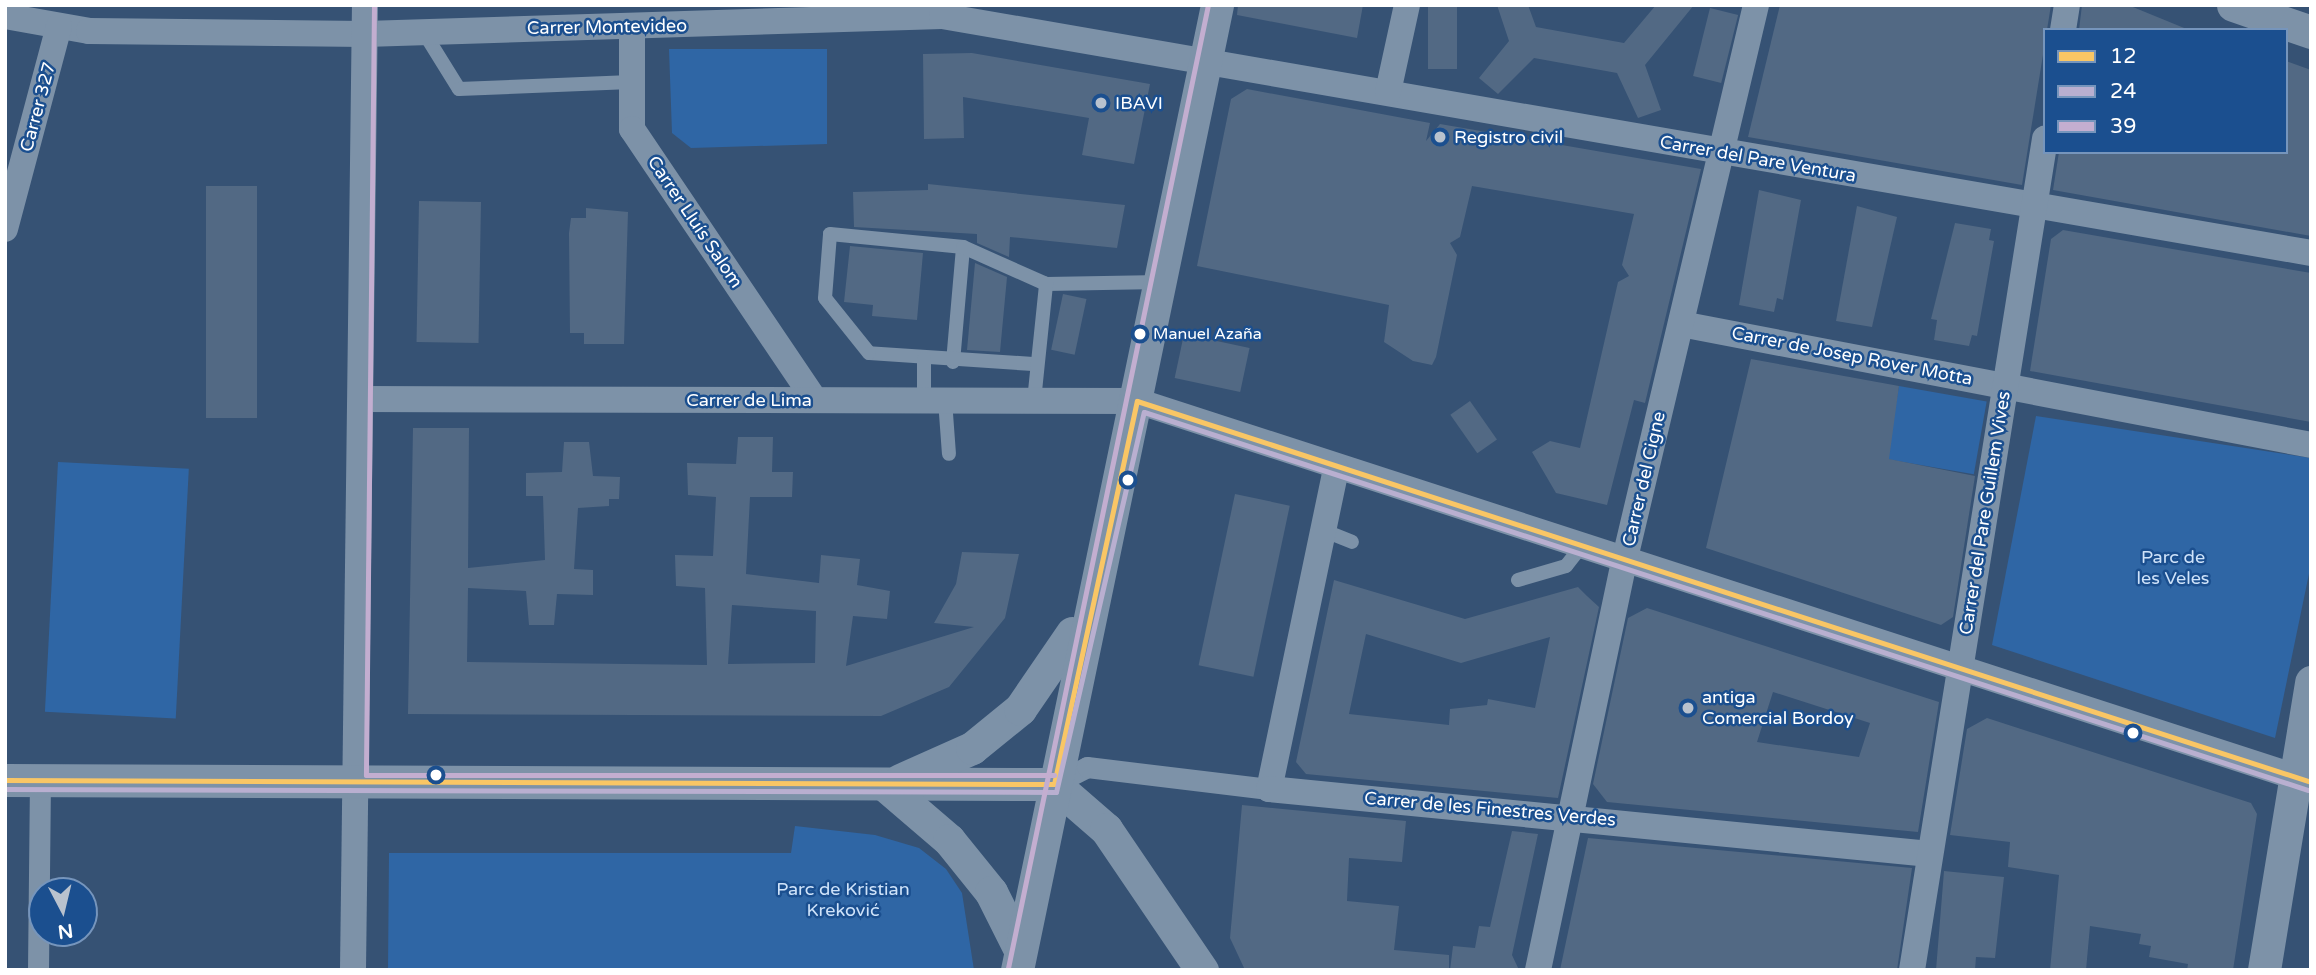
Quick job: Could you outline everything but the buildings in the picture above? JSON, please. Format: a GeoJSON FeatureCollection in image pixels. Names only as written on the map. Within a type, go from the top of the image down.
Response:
{"type":"FeatureCollection","features":[{"type":"Feature","properties":{"kind":"street"},"geometry":{"type":"LineString","coordinates":[[353,970],[365,5]]}},
{"type":"Feature","properties":{"kind":"street"},"geometry":{"type":"LineString","coordinates":[[1018,960],[1089,600],[1137,401],[1217,5]]}},
{"type":"Feature","properties":{"kind":"street"},"geometry":{"type":"LineString","coordinates":[[1388,92],[1407,5]]}},
{"type":"Feature","properties":{"kind":"street","name":"Carrer del Cigne"},"geometry":{"type":"LineString","coordinates":[[1538,970],[1625,558],[1756,5]]}},
{"type":"Feature","properties":{"kind":"street"},"geometry":{"type":"LineString","coordinates":[[2063,28],[2067,5]]}},
{"type":"Feature","properties":{"kind":"street"},"geometry":{"type":"LineString","coordinates":[[2233,5],[2311,32]]}},
{"type":"Feature","properties":{"kind":"street","name":"Carrer Montevideo"},"geometry":{"type":"LineString","coordinates":[[5,16],[33,13],[60,26],[365,34],[422,30],[632,27],[942,16],[1206,60]]}},
{"type":"Feature","properties":{"kind":"street","name":"Carrer 327"},"geometry":{"type":"LineString","coordinates":[[5,229],[11,184],[60,26]]}},
{"type":"Feature","properties":{"kind":"street","name":"Carrer Lluís Salom"},"geometry":{"type":"LineString","coordinates":[[632,27],[632,129],[815,400]]}},
{"type":"Feature","properties":{"kind":"street","name":"Carrer del Pare Ventura"},"geometry":{"type":"LineString","coordinates":[[1206,60],[1720,153],[2311,253]]}},
{"type":"Feature","properties":{"kind":"street","name":"Carrer del Pare Guillem Vives"},"geometry":{"type":"LineString","coordinates":[[1912,970],[2043,151]]}},
{"type":"Feature","properties":{"kind":"street","name":"Carrer de Josep Rover Motta"},"geometry":{"type":"LineString","coordinates":[[1681,324],[2311,445]]}},
{"type":"Feature","properties":{"kind":"street","name":"Carrer de Lima"},"geometry":{"type":"LineString","coordinates":[[361,399],[1137,401],[1336,469],[1583,544],[2303,779]]}},
{"type":"Feature","properties":{"kind":"street"},"geometry":{"type":"LineString","coordinates":[[1269,789],[1336,469]]}},
{"type":"Feature","properties":{"kind":"street"},"geometry":{"type":"LineString","coordinates":[[886,786],[972,748],[1020,709],[1051,671],[1089,600]]}},
{"type":"Feature","properties":{"kind":"street"},"geometry":{"type":"LineString","coordinates":[[2264,970],[2303,779],[2311,682]]}},
{"type":"Feature","properties":{"kind":"street","name":"Carrer de les Finestres Verdes"},"geometry":{"type":"LineString","coordinates":[[1054,784],[1087,767],[1269,789],[1572,815],[1930,854]]}},
{"type":"Feature","properties":{"kind":"street"},"geometry":{"type":"LineString","coordinates":[[5,780],[357,784],[1054,784],[1106,829],[1202,970]]}},
{"type":"Feature","properties":{"kind":"street"},"geometry":{"type":"LineString","coordinates":[[38,970],[40,780]]}},
{"type":"Feature","properties":{"kind":"street"},"geometry":{"type":"LineString","coordinates":[[886,786],[966,861],[991,892],[1018,960]]}},
{"type":"Feature","properties":{"kind":"lane"},"geometry":{"type":"LineString","coordinates":[[422,30],[459,89],[631,82]]}},
{"type":"Feature","properties":{"kind":"lane"},"geometry":{"type":"LineString","coordinates":[[1033,365],[953,362],[869,353],[825,298],[830,234],[963,247],[1046,284],[1161,282]]}},
{"type":"Feature","properties":{"kind":"lane"},"geometry":{"type":"LineString","coordinates":[[953,362],[963,247]]}},
{"type":"Feature","properties":{"kind":"lane"},"geometry":{"type":"LineString","coordinates":[[1034,401],[1033,365],[1046,284]]}},
{"type":"Feature","properties":{"kind":"lane"},"geometry":{"type":"LineString","coordinates":[[924,359],[949,454]]}},
{"type":"Feature","properties":{"kind":"lane"},"geometry":{"type":"LineString","coordinates":[[1325,531],[1352,542]]}},
{"type":"Feature","properties":{"kind":"lane"},"geometry":{"type":"LineString","coordinates":[[1518,580],[1566,566],[1583,544]]}},
{"type":"Feature","properties":{"kind":"green space"},"geometry":{"type":"Polygon","coordinates":[[[669,49],[827,49],[827,144],[691,148],[672,133],[669,49]]]}},
{"type":"Feature","properties":{"kind":"green space"},"geometry":{"type":"Polygon","coordinates":[[[1899,386],[1987,401],[1974,474],[1886,459],[1899,386]]]}},
{"type":"Feature","properties":{"kind":"green space","name":"Parc de les Veles"},"geometry":{"type":"Polygon","coordinates":[[[2036,416],[2311,458],[2311,564],[2275,738],[1992,645],[2036,416]]]}},
{"type":"Feature","properties":{"kind":"green space"},"geometry":{"type":"Polygon","coordinates":[[[58,462],[189,469],[176,719],[45,712],[58,462]]]}},
{"type":"Feature","properties":{"kind":"green space","name":"Parc de Kristian Kreković"},"geometry":{"type":"Polygon","coordinates":[[[795,826],[875,835],[919,848],[946,869],[962,893],[974,970],[388,970],[389,853],[791,853],[795,826]]]}},
{"type":"Feature","properties":{"kind":"transit line","name":"39"},"geometry":{"type":"LineString","coordinates":[[374,5],[366,775],[1054,775]]}},
{"type":"Feature","properties":{"kind":"transit line","name":"39"},"geometry":{"type":"LineString","coordinates":[[1008,968],[1208,5]]}},
{"type":"Feature","properties":{"kind":"transit line","name":"12"},"geometry":{"type":"LineString","coordinates":[[5,780],[1054,784],[1137,401],[2311,782]]}},
{"type":"Feature","properties":{"kind":"transit line","name":"24"},"geometry":{"type":"LineString","coordinates":[[5,789],[1056,792],[1144,412],[2308,790]]}},
{"type":"Feature","properties":{"kind":"place","name":"IBAVI"},"geometry":{"type":"Point","coordinates":[1101,103]}},
{"type":"Feature","properties":{"kind":"place","name":"Registro civil"},"geometry":{"type":"Point","coordinates":[1440,137]}},
{"type":"Feature","properties":{"kind":"place","name":"Manuel Azaña"},"geometry":{"type":"Point","coordinates":[1140,334]}},
{"type":"Feature","properties":{"kind":"place","name":"antiga Comercial Bordoy"},"geometry":{"type":"Point","coordinates":[1688,708]}}]}
